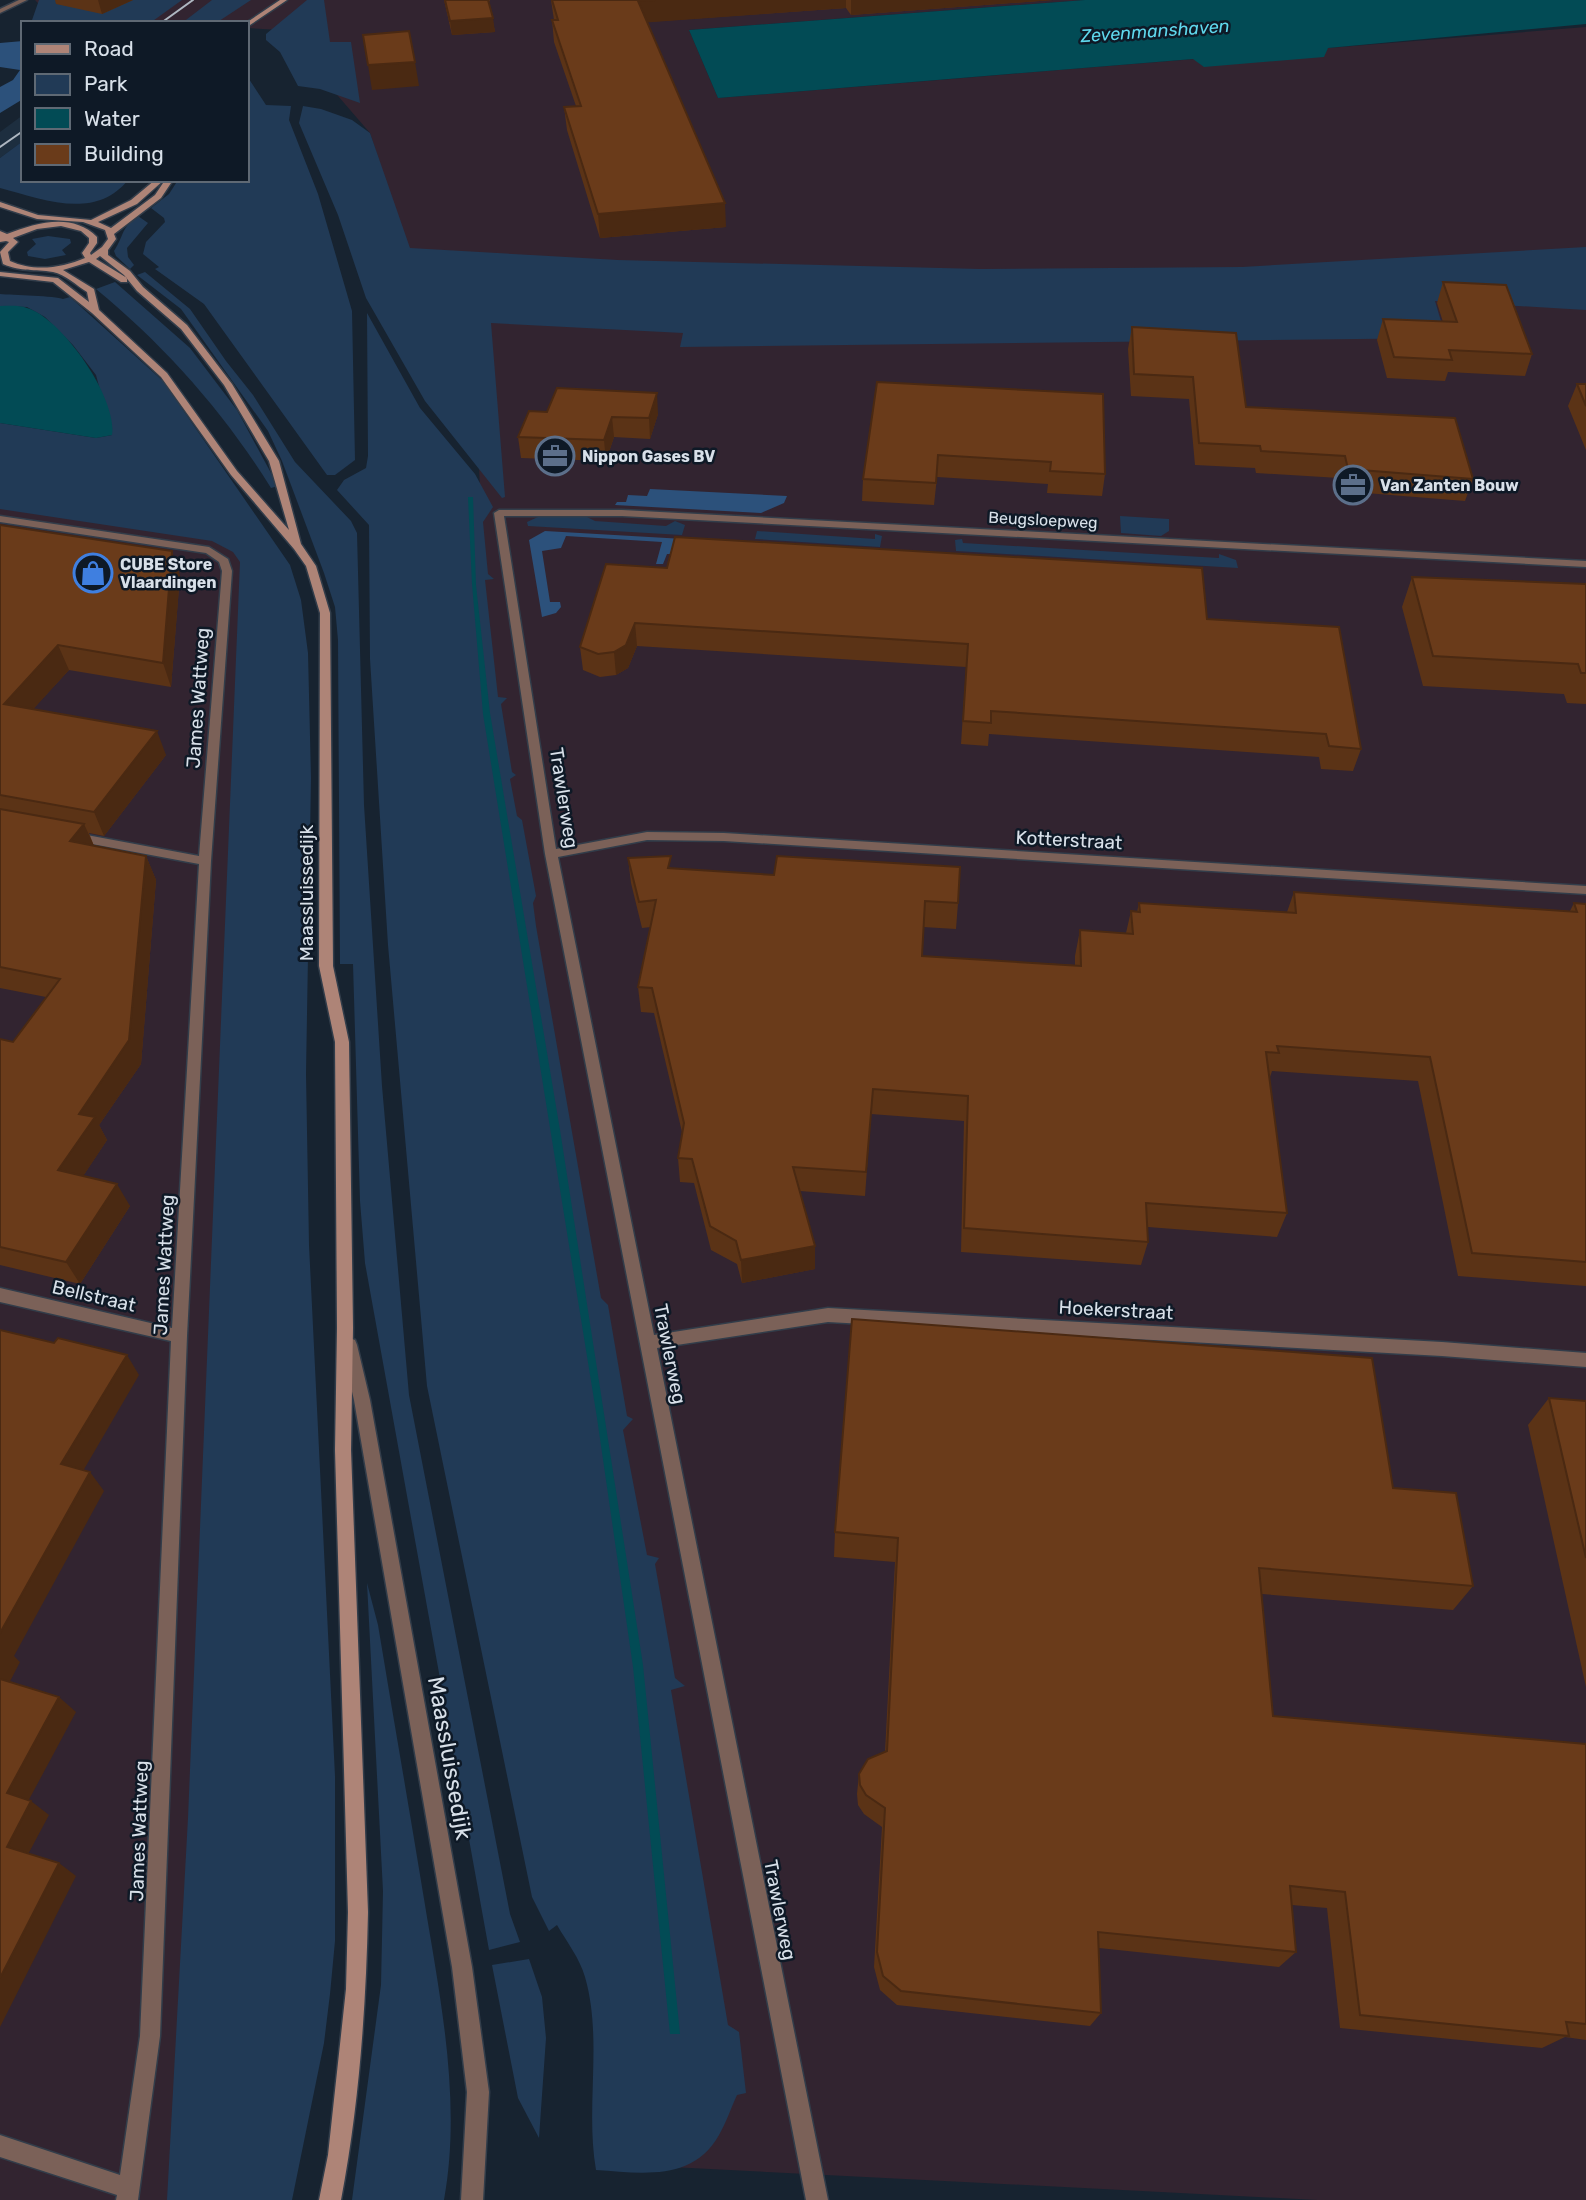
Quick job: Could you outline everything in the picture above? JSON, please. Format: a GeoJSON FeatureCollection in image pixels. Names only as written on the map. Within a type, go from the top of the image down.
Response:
{"type":"FeatureCollection","features":[{"type":"Feature","properties":{"kind":"street"},"geometry":{"type":"LineString","coordinates":[[0,10],[24,0]]}},
{"type":"Feature","properties":{"kind":"street"},"geometry":{"type":"LineString","coordinates":[[262,13],[272,0]]}},
{"type":"Feature","properties":{"kind":"street"},"geometry":{"type":"LineString","coordinates":[[248,24],[284,0]]}},
{"type":"Feature","properties":{"kind":"street"},"geometry":{"type":"LineString","coordinates":[[2,236],[40,226],[72,226],[94,222],[134,202],[158,182]]}},
{"type":"Feature","properties":{"kind":"street"},"geometry":{"type":"LineString","coordinates":[[111,232],[149,205],[166,188],[168,182]]}},
{"type":"Feature","properties":{"kind":"street"},"geometry":{"type":"LineString","coordinates":[[0,204],[51,219],[94,222],[111,232]]}},
{"type":"Feature","properties":{"kind":"street"},"geometry":{"type":"LineString","coordinates":[[0,211],[40,226]]}},
{"type":"Feature","properties":{"kind":"street"},"geometry":{"type":"LineString","coordinates":[[72,226],[84,229],[93,237],[93,243],[86,253],[90,258]]}},
{"type":"Feature","properties":{"kind":"street"},"geometry":{"type":"LineString","coordinates":[[0,274],[20,268],[50,269],[90,258],[111,243],[111,232]]}},
{"type":"Feature","properties":{"kind":"street"},"geometry":{"type":"LineString","coordinates":[[2,236],[14,242],[4,252],[4,259],[20,268]]}},
{"type":"Feature","properties":{"kind":"street","name":"Maassluissedijk"},"geometry":{"type":"LineString","coordinates":[[104,250],[104,256],[127,272],[140,289]]}},
{"type":"Feature","properties":{"kind":"street","name":"Maassluissedijk"},"geometry":{"type":"LineString","coordinates":[[90,258],[140,289],[184,327],[228,384],[268,447],[298,547]]}},
{"type":"Feature","properties":{"kind":"street","name":"Maassluissedijk"},"geometry":{"type":"LineString","coordinates":[[50,269],[63,273],[91,291],[95,311]]}},
{"type":"Feature","properties":{"kind":"street","name":"Maassluissedijk"},"geometry":{"type":"LineString","coordinates":[[0,274],[55,280],[95,311],[164,374],[234,473],[298,547],[311,566],[326,613],[326,966],[342,1042],[345,1328],[343,1450],[358,1912],[356,1989],[338,2155],[330,2200]]}},
{"type":"Feature","properties":{"kind":"street","name":"Beugsloepweg"},"geometry":{"type":"LineString","coordinates":[[499,513],[622,513],[1586,564]]}},
{"type":"Feature","properties":{"kind":"street","name":"Trawlerweg"},"geometry":{"type":"LineString","coordinates":[[499,513],[551,854],[817,2200]]}},
{"type":"Feature","properties":{"kind":"street","name":"James Wattweg"},"geometry":{"type":"LineString","coordinates":[[0,519],[209,550],[224,561],[227,571],[205,860],[179,1336],[150,2036],[128,2195]]}},
{"type":"Feature","properties":{"kind":"street"},"geometry":{"type":"LineString","coordinates":[[68,836],[205,860]]}},
{"type":"Feature","properties":{"kind":"street","name":"Kotterstraat"},"geometry":{"type":"LineString","coordinates":[[551,854],[647,836],[724,837],[1586,890]]}},
{"type":"Feature","properties":{"kind":"street","name":"Bellstraat"},"geometry":{"type":"LineString","coordinates":[[0,1295],[179,1336]]}},
{"type":"Feature","properties":{"kind":"street","name":"Hoekerstraat"},"geometry":{"type":"LineString","coordinates":[[646,1343],[828,1315],[1428,1348],[1586,1360]]}},
{"type":"Feature","properties":{"kind":"street","name":"Maassluissedijk"},"geometry":{"type":"LineString","coordinates":[[345,1328],[362,1400],[461,1967],[478,2092],[472,2200]]}},
{"type":"Feature","properties":{"kind":"street"},"geometry":{"type":"LineString","coordinates":[[0,2146],[128,2195]]}},
{"type":"Feature","properties":{"kind":"shaded area"},"geometry":{"type":"Polygon","coordinates":[[[35,0],[1085,0],[689,30],[718,98],[1586,27],[1586,2200],[1317,2200],[671,2167],[491,712],[479,468],[370,133],[281,30],[248,28],[248,21],[143,21],[45,11],[35,0]]]}},
{"type":"Feature","properties":{"kind":"shaded area"},"geometry":{"type":"Polygon","coordinates":[[[21,41],[21,100],[0,113],[0,87],[13,80],[20,70],[0,67],[0,43],[21,41]]]}},
{"type":"Feature","properties":{"kind":"shaded area"},"geometry":{"type":"Polygon","coordinates":[[[21,116],[21,142],[0,158],[0,132],[21,116]]]}},
{"type":"Feature","properties":{"kind":"shaded area"},"geometry":{"type":"Polygon","coordinates":[[[650,489],[787,496],[784,503],[761,513],[615,505],[617,502],[626,502],[628,495],[647,496],[650,489]]]}},
{"type":"Feature","properties":{"kind":"shaded area"},"geometry":{"type":"Polygon","coordinates":[[[0,505],[215,529],[253,559],[193,2200],[0,2200],[0,505]]]}},
{"type":"Feature","properties":{"kind":"shaded area"},"geometry":{"type":"Polygon","coordinates":[[[545,531],[684,539],[679,554],[667,554],[663,564],[656,564],[662,542],[566,536],[561,548],[542,551],[550,602],[560,602],[561,607],[556,613],[542,617],[529,540],[545,531]]]}},
{"type":"Feature","properties":{"kind":"green space"},"geometry":{"type":"Polygon","coordinates":[[[39,0],[182,0],[153,21],[32,21],[39,0]]]}},
{"type":"Feature","properties":{"kind":"green space"},"geometry":{"type":"Polygon","coordinates":[[[212,0],[251,0],[219,21],[185,21],[212,0]]]}},
{"type":"Feature","properties":{"kind":"green space"},"geometry":{"type":"Polygon","coordinates":[[[307,0],[324,0],[330,42],[351,42],[360,103],[320,89],[298,86],[280,52],[266,40],[266,34],[307,0]]]}},
{"type":"Feature","properties":{"kind":"green space"},"geometry":{"type":"Polygon","coordinates":[[[248,78],[266,105],[291,106],[289,120],[318,194],[352,311],[355,460],[335,475],[327,475],[204,304],[155,269],[159,267],[143,254],[146,242],[165,222],[164,218],[151,208],[169,194],[177,182],[248,182],[248,78]]]}},
{"type":"Feature","properties":{"kind":"green space"},"geometry":{"type":"Polygon","coordinates":[[[303,106],[352,120],[370,133],[410,248],[618,260],[980,269],[1242,267],[1586,247],[1586,310],[1435,301],[1446,338],[680,347],[683,333],[491,323],[505,497],[502,498],[425,401],[366,298],[338,215],[299,123],[303,106]]]}},
{"type":"Feature","properties":{"kind":"green space"},"geometry":{"type":"Polygon","coordinates":[[[21,142],[21,182],[126,182],[115,193],[100,200],[67,204],[50,201],[0,188],[0,158],[21,142]]]}},
{"type":"Feature","properties":{"kind":"green space"},"geometry":{"type":"Polygon","coordinates":[[[138,216],[148,223],[127,248],[128,257],[134,265],[130,269],[114,251],[125,228],[138,216]]]}},
{"type":"Feature","properties":{"kind":"green space"},"geometry":{"type":"Polygon","coordinates":[[[48,236],[70,239],[71,243],[62,250],[66,255],[45,259],[28,256],[27,252],[36,244],[32,239],[48,236]]]}},
{"type":"Feature","properties":{"kind":"green space"},"geometry":{"type":"Polygon","coordinates":[[[145,272],[190,309],[253,395],[295,462],[351,521],[357,533],[364,805],[382,1086],[409,1395],[510,1914],[520,1942],[489,1950],[365,1263],[360,1201],[353,964],[340,964],[338,640],[335,607],[282,461],[268,431],[181,309],[137,275],[145,272]]]}},
{"type":"Feature","properties":{"kind":"green space"},"geometry":{"type":"Polygon","coordinates":[[[115,282],[190,348],[237,410],[278,486],[271,488],[213,406],[169,357],[96,289],[115,282]]]}},
{"type":"Feature","properties":{"kind":"green space"},"geometry":{"type":"Polygon","coordinates":[[[0,294],[63,299],[70,297],[163,381],[290,565],[301,600],[308,653],[311,778],[306,1074],[309,1245],[335,1776],[335,1941],[324,2043],[292,2200],[167,2200],[188,1818],[240,562],[233,552],[212,541],[0,509],[0,423],[96,438],[112,435],[96,375],[73,345],[45,317],[27,307],[0,306],[0,294]]]}},
{"type":"Feature","properties":{"kind":"green space"},"geometry":{"type":"Polygon","coordinates":[[[367,313],[420,408],[475,474],[493,507],[483,522],[488,574],[494,579],[485,580],[498,697],[507,698],[501,704],[512,772],[516,775],[510,779],[517,816],[522,820],[536,896],[533,903],[536,926],[601,1298],[608,1305],[627,1416],[633,1419],[623,1430],[647,1555],[659,1558],[655,1564],[675,1678],[685,1686],[671,1690],[728,2025],[739,2032],[746,2093],[737,2095],[722,2130],[708,2150],[681,2168],[665,2171],[648,2173],[596,2170],[592,2122],[593,2025],[585,1977],[577,1957],[557,1925],[549,1931],[532,1897],[427,1386],[388,945],[370,659],[369,525],[337,490],[344,480],[366,468],[367,313]]]}},
{"type":"Feature","properties":{"kind":"green space"},"geometry":{"type":"Polygon","coordinates":[[[540,516],[666,526],[675,521],[685,525],[682,535],[528,526],[527,522],[540,516]]]}},
{"type":"Feature","properties":{"kind":"green space"},"geometry":{"type":"Polygon","coordinates":[[[1120,516],[1169,519],[1169,531],[1161,536],[1121,533],[1120,516]]]}},
{"type":"Feature","properties":{"kind":"green space"},"geometry":{"type":"Polygon","coordinates":[[[757,531],[875,539],[875,534],[882,536],[880,547],[755,539],[757,531]]]}},
{"type":"Feature","properties":{"kind":"green space"},"geometry":{"type":"Polygon","coordinates":[[[962,539],[963,543],[1219,558],[1219,554],[1236,560],[1238,568],[956,551],[955,540],[962,539]]]}},
{"type":"Feature","properties":{"kind":"green space"},"geometry":{"type":"Polygon","coordinates":[[[367,1583],[378,1625],[447,2049],[451,2125],[444,2200],[352,2200],[381,1985],[383,1891],[367,1583]]]}},
{"type":"Feature","properties":{"kind":"green space"},"geometry":{"type":"Polygon","coordinates":[[[529,1959],[542,1997],[546,2038],[539,2138],[518,2098],[492,1965],[529,1959]]]}},
{"type":"Feature","properties":{"kind":"water","name":"Zevenmanshaven"},"geometry":{"type":"Polygon","coordinates":[[[1085,0],[1586,0],[1586,24],[1328,48],[1324,57],[1204,67],[1193,59],[718,98],[689,30],[1085,0]]]}},
{"type":"Feature","properties":{"kind":"water"},"geometry":{"type":"Polygon","coordinates":[[[0,306],[24,307],[41,315],[71,343],[85,362],[106,401],[112,420],[112,435],[96,438],[0,423],[0,306]]]}},
{"type":"Feature","properties":{"kind":"water"},"geometry":{"type":"Polygon","coordinates":[[[468,497],[473,497],[476,585],[490,713],[560,1130],[643,1665],[680,2034],[670,2034],[633,1667],[597,1418],[483,714],[468,497]]]}},
{"type":"Feature","properties":{"kind":"building"},"geometry":{"type":"Polygon","coordinates":[[[445,0],[488,0],[493,18],[450,21],[445,0]]]}},
{"type":"Feature","properties":{"kind":"building"},"geometry":{"type":"Polygon","coordinates":[[[552,0],[655,0],[638,1],[725,203],[598,214],[564,107],[581,106],[552,20],[558,20],[552,0]]]}},
{"type":"Feature","properties":{"kind":"building"},"geometry":{"type":"Polygon","coordinates":[[[409,31],[415,62],[368,65],[363,35],[409,31]]]}},
{"type":"Feature","properties":{"kind":"building"},"geometry":{"type":"Polygon","coordinates":[[[1443,282],[1506,285],[1532,354],[1449,350],[1452,360],[1394,357],[1383,319],[1457,322],[1443,282]]]}},
{"type":"Feature","properties":{"kind":"building"},"geometry":{"type":"Polygon","coordinates":[[[1132,327],[1236,333],[1246,407],[1455,418],[1473,479],[1348,469],[1345,456],[1261,451],[1260,446],[1199,443],[1193,377],[1134,374],[1132,327]]]}},
{"type":"Feature","properties":{"kind":"building"},"geometry":{"type":"Polygon","coordinates":[[[877,382],[1103,394],[1105,474],[1050,471],[1051,462],[938,455],[936,483],[863,479],[877,382]]]}},
{"type":"Feature","properties":{"kind":"building"},"geometry":{"type":"Polygon","coordinates":[[[1577,384],[1586,384],[1586,406],[1577,384]]]}},
{"type":"Feature","properties":{"kind":"building"},"geometry":{"type":"Polygon","coordinates":[[[557,388],[657,393],[649,418],[612,417],[604,440],[518,437],[529,411],[547,412],[557,388]]]}},
{"type":"Feature","properties":{"kind":"building"},"geometry":{"type":"Polygon","coordinates":[[[0,525],[172,551],[163,663],[58,645],[4,704],[157,731],[94,812],[0,795],[0,525]]]}},
{"type":"Feature","properties":{"kind":"building"},"geometry":{"type":"Polygon","coordinates":[[[675,537],[1202,568],[1207,619],[1339,627],[1361,749],[1329,746],[1326,734],[991,711],[991,723],[963,721],[968,644],[635,623],[626,645],[614,652],[598,654],[580,647],[606,564],[667,568],[675,537]]]}},
{"type":"Feature","properties":{"kind":"building"},"geometry":{"type":"Polygon","coordinates":[[[1412,577],[1586,584],[1586,673],[1581,673],[1578,664],[1433,656],[1412,577]]]}},
{"type":"Feature","properties":{"kind":"building"},"geometry":{"type":"Polygon","coordinates":[[[0,809],[84,824],[70,841],[146,856],[129,1040],[79,1114],[95,1117],[58,1170],[117,1184],[66,1262],[0,1247],[0,1039],[13,1042],[60,979],[0,967],[0,809]]]}},
{"type":"Feature","properties":{"kind":"building"},"geometry":{"type":"Polygon","coordinates":[[[671,856],[668,868],[774,875],[777,856],[960,867],[958,903],[925,901],[922,956],[1081,966],[1080,930],[1133,934],[1131,911],[1140,912],[1139,903],[1296,913],[1294,892],[1577,912],[1574,903],[1586,904],[1586,1262],[1472,1253],[1430,1057],[1277,1046],[1279,1053],[1266,1052],[1287,1213],[1146,1203],[1148,1242],[964,1228],[968,1096],[873,1089],[866,1172],[793,1167],[815,1246],[741,1260],[736,1241],[710,1226],[692,1159],[678,1158],[684,1123],[652,988],[638,987],[656,900],[639,902],[628,858],[671,856]]]}},
{"type":"Feature","properties":{"kind":"building"},"geometry":{"type":"Polygon","coordinates":[[[852,1319],[1372,1358],[1393,1488],[1456,1493],[1473,1586],[1259,1568],[1273,1716],[1586,1744],[1586,2024],[1566,2022],[1569,2036],[1360,2015],[1345,1892],[1290,1886],[1296,1952],[1098,1932],[1101,2013],[901,1991],[883,1976],[877,1952],[885,1808],[866,1795],[860,1785],[859,1774],[868,1759],[887,1751],[898,1538],[835,1532],[852,1319]]]}},
{"type":"Feature","properties":{"kind":"building"},"geometry":{"type":"Polygon","coordinates":[[[0,1330],[54,1343],[58,1338],[127,1355],[61,1464],[90,1472],[0,1633],[0,1330]]]}},
{"type":"Feature","properties":{"kind":"building"},"geometry":{"type":"Polygon","coordinates":[[[1549,1398],[1586,1401],[1586,1558],[1549,1398]]]}},
{"type":"Feature","properties":{"kind":"building"},"geometry":{"type":"Polygon","coordinates":[[[0,1679],[59,1697],[7,1793],[31,1801],[7,1847],[59,1863],[0,1978],[0,1679]]]}},
{"type":"Feature","properties":{"kind":"tram line"},"geometry":{"type":"LineString","coordinates":[[164,21],[193,0]]}},
{"type":"Feature","properties":{"kind":"tram line"},"geometry":{"type":"LineString","coordinates":[[0,147],[21,132]]}},
{"type":"Feature","properties":{"kind":"place","name":"Nippon Gases BV"},"geometry":{"type":"Point","coordinates":[555,456]}},
{"type":"Feature","properties":{"kind":"place","name":"Van Zanten Bouw"},"geometry":{"type":"Point","coordinates":[1353,485]}},
{"type":"Feature","properties":{"kind":"place","name":"CUBE Store Vlaardingen"},"geometry":{"type":"Point","coordinates":[93,573]}}]}
